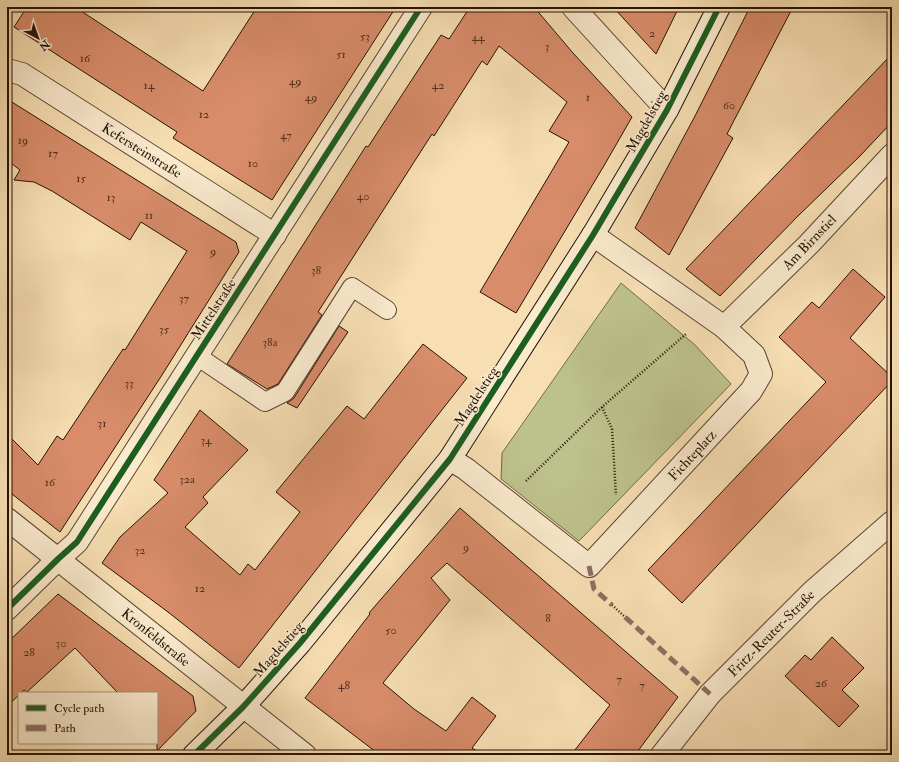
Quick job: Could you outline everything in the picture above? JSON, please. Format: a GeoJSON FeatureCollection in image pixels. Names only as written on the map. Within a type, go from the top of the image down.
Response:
{"type":"FeatureCollection","features":[{"type":"Feature","properties":{"kind":"street","name":"Mittelstraße"},"geometry":{"type":"LineString","coordinates":[[7,609],[77,542],[421,7]]}},
{"type":"Feature","properties":{"kind":"street"},"geometry":{"type":"LineString","coordinates":[[573,7],[667,110]]}},
{"type":"Feature","properties":{"kind":"street","name":"Magdelstieg"},"geometry":{"type":"LineString","coordinates":[[194,755],[243,707],[300,643],[450,458],[593,235],[667,110],[719,7]]}},
{"type":"Feature","properties":{"kind":"street","name":"Kefersteinstraße"},"geometry":{"type":"LineString","coordinates":[[7,70],[22,74],[275,235]]}},
{"type":"Feature","properties":{"kind":"street","name":"Am Birnstiel"},"geometry":{"type":"LineString","coordinates":[[716,322],[809,244],[892,155]]}},
{"type":"Feature","properties":{"kind":"street","name":"Fichteplatz"},"geometry":{"type":"LineString","coordinates":[[450,458],[472,473],[589,566],[751,391],[761,374],[754,355],[716,322],[593,235]]}},
{"type":"Feature","properties":{"kind":"street","name":"Kronfeldstraße"},"geometry":{"type":"LineString","coordinates":[[7,518],[304,755]]}},
{"type":"Feature","properties":{"kind":"street","name":"Fritz-Reuter-Straße"},"geometry":{"type":"LineString","coordinates":[[662,755],[710,694],[812,592],[892,522]]}},
{"type":"Feature","properties":{"kind":"lane"},"geometry":{"type":"LineString","coordinates":[[197,356],[265,402],[284,392],[352,288],[388,310]]}},
{"type":"Feature","properties":{"kind":"path"},"geometry":{"type":"LineString","coordinates":[[522,484],[602,406],[716,322]]}},
{"type":"Feature","properties":{"kind":"path"},"geometry":{"type":"LineString","coordinates":[[602,406],[612,430],[619,533]]}},
{"type":"Feature","properties":{"kind":"path"},"geometry":{"type":"LineString","coordinates":[[612,605],[625,617]]}},
{"type":"Feature","properties":{"kind":"green space"},"geometry":{"type":"Polygon","coordinates":[[[621,283],[695,345],[731,384],[579,541],[501,479],[502,453],[621,283]]]}},
{"type":"Feature","properties":{"kind":"building"},"geometry":{"type":"Polygon","coordinates":[[[27,7],[75,7],[203,91],[257,7],[396,7],[272,200],[173,138],[177,132],[14,27],[27,7]]]}},
{"type":"Feature","properties":{"kind":"building"},"geometry":{"type":"Polygon","coordinates":[[[470,7],[534,7],[573,53],[632,117],[516,313],[480,292],[569,142],[549,131],[567,102],[499,46],[487,65],[482,61],[434,136],[432,134],[318,312],[322,315],[278,384],[267,389],[227,364],[366,146],[368,147],[441,35],[449,39],[470,7]]]}},
{"type":"Feature","properties":{"kind":"building"},"geometry":{"type":"Polygon","coordinates":[[[613,7],[679,7],[656,54],[613,7]]]}},
{"type":"Feature","properties":{"kind":"building"},"geometry":{"type":"Polygon","coordinates":[[[750,7],[793,7],[727,134],[733,138],[669,255],[635,228],[695,116],[750,7]]]}},
{"type":"Feature","properties":{"kind":"building"},"geometry":{"type":"Polygon","coordinates":[[[892,54],[892,122],[860,156],[798,216],[720,296],[686,269],[892,54]]]}},
{"type":"Feature","properties":{"kind":"building"},"geometry":{"type":"Polygon","coordinates":[[[7,99],[236,242],[239,252],[162,375],[60,532],[7,490],[7,434],[38,465],[57,436],[63,440],[123,349],[125,350],[187,251],[141,222],[130,240],[52,191],[34,182],[14,180],[20,170],[7,160],[7,99]]]}},
{"type":"Feature","properties":{"kind":"building"},"geometry":{"type":"Polygon","coordinates":[[[853,269],[885,297],[850,338],[892,377],[892,381],[682,603],[648,570],[826,382],[779,337],[812,302],[819,308],[853,269]]]}},
{"type":"Feature","properties":{"kind":"building"},"geometry":{"type":"Polygon","coordinates":[[[339,326],[348,332],[297,408],[287,403],[294,398],[339,326]]]}},
{"type":"Feature","properties":{"kind":"building"},"geometry":{"type":"Polygon","coordinates":[[[423,344],[467,378],[239,668],[168,612],[102,563],[120,537],[168,493],[154,480],[200,410],[248,450],[203,497],[208,503],[185,527],[240,575],[248,564],[255,570],[300,512],[276,492],[347,406],[364,419],[423,344]]]}},
{"type":"Feature","properties":{"kind":"building"},"geometry":{"type":"Polygon","coordinates":[[[460,508],[678,697],[635,755],[571,755],[610,705],[447,563],[431,578],[450,600],[383,683],[414,709],[446,731],[472,697],[496,716],[472,748],[483,755],[380,755],[305,698],[370,614],[369,613],[460,508]]]}},
{"type":"Feature","properties":{"kind":"building"},"geometry":{"type":"Polygon","coordinates":[[[58,594],[193,696],[196,711],[157,751],[158,692],[117,692],[75,648],[27,692],[24,690],[22,692],[18,692],[18,696],[7,706],[7,643],[58,594]]]}},
{"type":"Feature","properties":{"kind":"building"},"geometry":{"type":"Polygon","coordinates":[[[832,637],[864,668],[842,690],[859,706],[839,727],[785,676],[805,655],[811,660],[832,637]]]}},
{"type":"Feature","properties":{"kind":"marked path"},"geometry":{"type":"LineString","coordinates":[[589,566],[594,589],[612,605]]}},
{"type":"Feature","properties":{"kind":"marked path"},"geometry":{"type":"LineString","coordinates":[[625,617],[710,694]]}},
{"type":"Feature","properties":{"kind":"cycle path"},"geometry":{"type":"LineString","coordinates":[[7,609],[77,542],[421,7]]}},
{"type":"Feature","properties":{"kind":"cycle path"},"geometry":{"type":"LineString","coordinates":[[194,755],[243,707],[300,643],[450,459],[593,235],[667,110],[719,7]]}}]}
